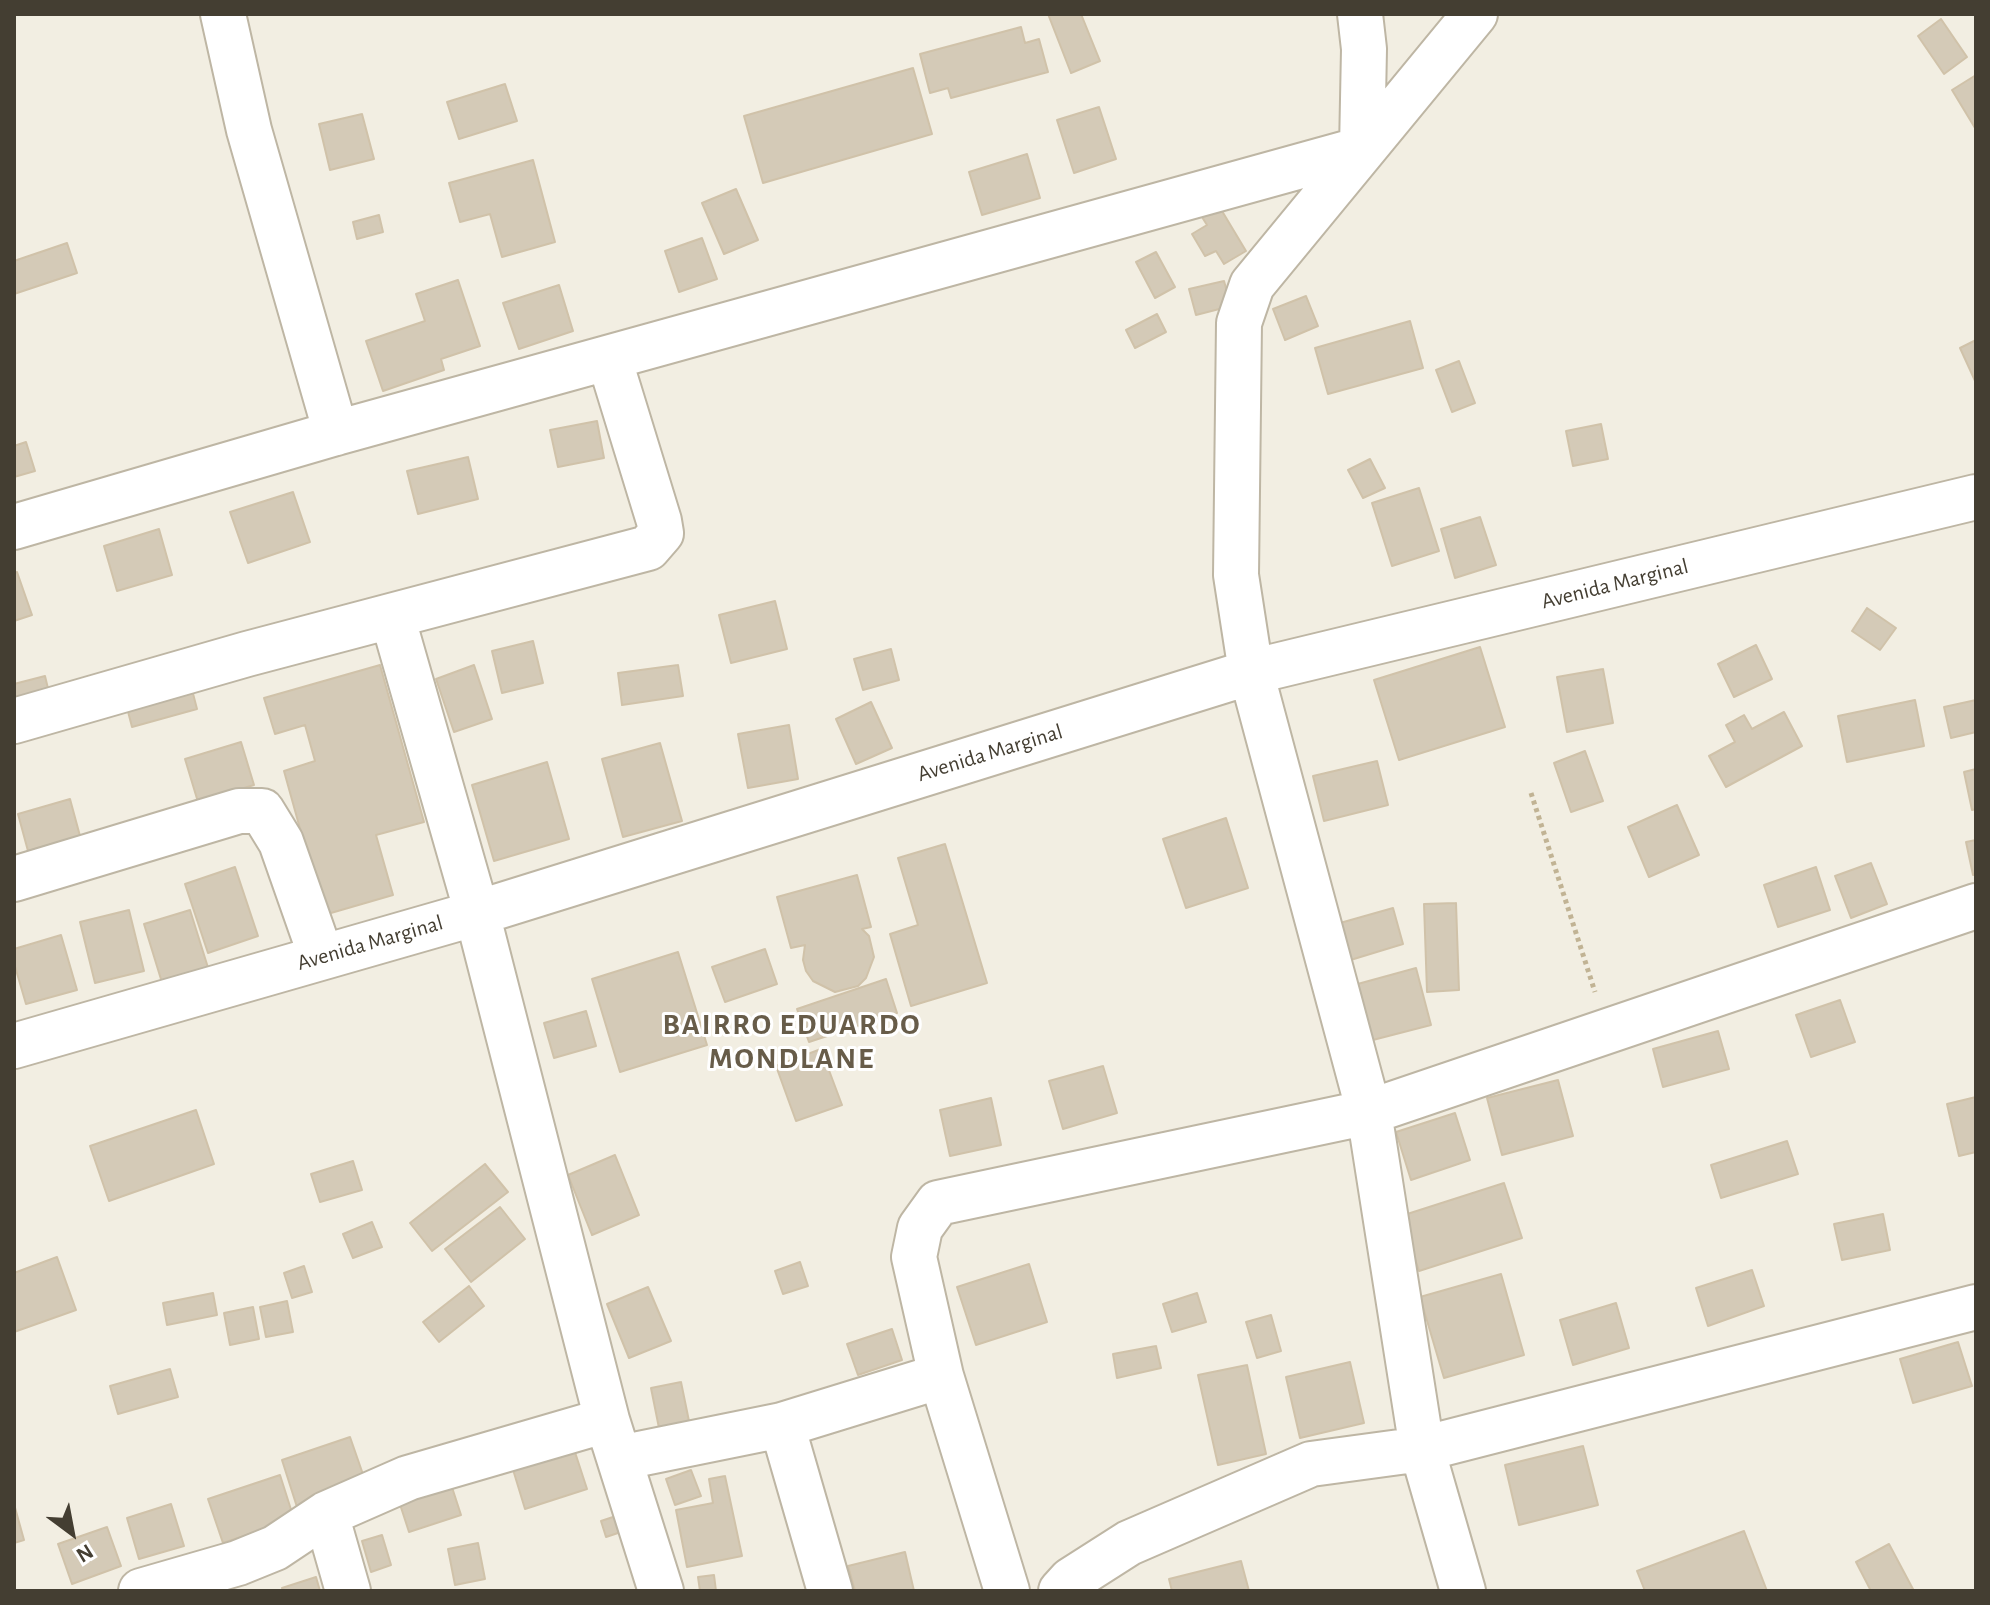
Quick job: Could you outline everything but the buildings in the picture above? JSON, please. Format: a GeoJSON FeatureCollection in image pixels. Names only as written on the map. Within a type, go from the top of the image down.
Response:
{"type":"FeatureCollection","features":[{"type":"Feature","properties":{"kind":"street"},"geometry":{"type":"LineString","coordinates":[[223,14],[249,130],[336,433]]}},
{"type":"Feature","properties":{"kind":"street"},"geometry":{"type":"LineString","coordinates":[[1360,14],[1364,49],[1362,149]]}},
{"type":"Feature","properties":{"kind":"street"},"geometry":{"type":"LineString","coordinates":[[1463,1591],[1422,1449],[1369,1112],[1251,672],[1236,575],[1239,323],[1252,285],[1475,14]]}},
{"type":"Feature","properties":{"kind":"street"},"geometry":{"type":"LineString","coordinates":[[14,527],[336,433],[1362,149]]}},
{"type":"Feature","properties":{"kind":"street"},"geometry":{"type":"LineString","coordinates":[[14,721],[648,548],[661,533],[659,521],[609,358]]}},
{"type":"Feature","properties":{"kind":"street","name":"Avenida Marginal"},"geometry":{"type":"LineString","coordinates":[[14,1046],[477,913],[1251,672],[1976,497]]}},
{"type":"Feature","properties":{"kind":"street"},"geometry":{"type":"LineString","coordinates":[[392,616],[477,913],[613,1439],[661,1591]]}},
{"type":"Feature","properties":{"kind":"street"},"geometry":{"type":"LineString","coordinates":[[14,879],[239,811],[262,811],[281,842],[321,956]]}},
{"type":"Feature","properties":{"kind":"street"},"geometry":{"type":"LineString","coordinates":[[1007,1591],[941,1376],[914,1257],[920,1228],[938,1203],[1369,1112],[1976,906]]}},
{"type":"Feature","properties":{"kind":"street"},"geometry":{"type":"LineString","coordinates":[[1061,1591],[1071,1580],[1129,1543],[1311,1464],[1422,1449],[1976,1307]]}},
{"type":"Feature","properties":{"kind":"street"},"geometry":{"type":"LineString","coordinates":[[141,1591],[263,1553],[326,1514],[408,1478],[613,1439],[782,1425],[941,1376]]}},
{"type":"Feature","properties":{"kind":"street"},"geometry":{"type":"LineString","coordinates":[[782,1425],[830,1591]]}},
{"type":"Feature","properties":{"kind":"street"},"geometry":{"type":"LineString","coordinates":[[326,1514],[348,1591]]}},
{"type":"Feature","properties":{"kind":"path"},"geometry":{"type":"LineString","coordinates":[[1531,793],[1607,1031]]}},
{"type":"Feature","properties":{"kind":"district","name":"BAIRRO EDUARDO MONDLANE"},"geometry":{"type":"Point","coordinates":[792,1042]}}]}
